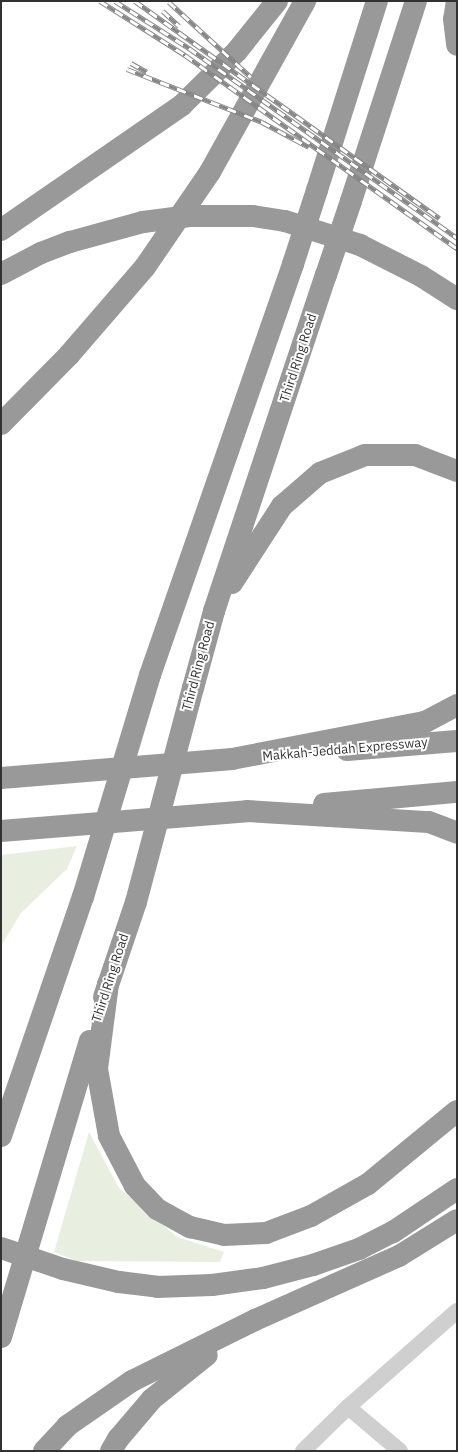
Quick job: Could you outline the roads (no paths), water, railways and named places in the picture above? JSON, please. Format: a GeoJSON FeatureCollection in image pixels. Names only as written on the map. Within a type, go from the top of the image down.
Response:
{"type":"FeatureCollection","features":[{"type":"Feature","properties":{"kind":"highway"},"geometry":{"type":"LineString","coordinates":[[1,230],[182,105],[237,51],[277,1]]}},
{"type":"Feature","properties":{"kind":"highway"},"geometry":{"type":"LineString","coordinates":[[1,424],[69,355],[145,268],[210,172],[305,1]]}},
{"type":"Feature","properties":{"kind":"highway"},"geometry":{"type":"LineString","coordinates":[[1,1136],[83,897],[150,675],[294,264],[377,1]]}},
{"type":"Feature","properties":{"kind":"highway","name":"Third Ring Road"},"geometry":{"type":"LineString","coordinates":[[1,1337],[108,984],[136,902],[192,688],[214,611],[416,1]]}},
{"type":"Feature","properties":{"kind":"highway"},"geometry":{"type":"LineString","coordinates":[[457,1],[454,19],[457,46]]}},
{"type":"Feature","properties":{"kind":"highway"},"geometry":{"type":"LineString","coordinates":[[1,274],[41,253],[70,242],[143,222],[190,216],[253,216],[285,221],[360,245],[421,276],[457,299]]}},
{"type":"Feature","properties":{"kind":"highway"},"geometry":{"type":"LineString","coordinates":[[214,611],[282,506],[320,473],[365,455],[415,455],[457,471]]}},
{"type":"Feature","properties":{"kind":"highway"},"geometry":{"type":"LineString","coordinates":[[1,778],[232,759],[425,722],[457,706]]}},
{"type":"Feature","properties":{"kind":"highway","name":"Makkah-Jeddah Expressway"},"geometry":{"type":"LineString","coordinates":[[232,759],[457,741]]}},
{"type":"Feature","properties":{"kind":"highway"},"geometry":{"type":"LineString","coordinates":[[1,831],[457,792]]}},
{"type":"Feature","properties":{"kind":"highway"},"geometry":{"type":"LineString","coordinates":[[247,811],[429,822],[457,834]]}},
{"type":"Feature","properties":{"kind":"highway"},"geometry":{"type":"LineString","coordinates":[[108,984],[97,1069],[109,1136],[135,1186],[157,1209],[190,1227],[224,1235],[266,1233],[311,1216],[368,1184],[457,1111]]}},
{"type":"Feature","properties":{"kind":"highway"},"geometry":{"type":"LineString","coordinates":[[1,1248],[63,1268],[119,1282],[157,1287],[212,1285],[263,1278],[313,1266],[359,1249],[392,1232],[457,1189]]}},
{"type":"Feature","properties":{"kind":"highway"},"geometry":{"type":"LineString","coordinates":[[44,1451],[67,1426],[132,1381],[255,1320],[399,1256],[457,1220]]}},
{"type":"Feature","properties":{"kind":"highway"},"geometry":{"type":"LineString","coordinates":[[111,1451],[118,1439],[152,1399],[197,1361],[255,1320]]}},
{"type":"Feature","properties":{"kind":"street"},"geometry":{"type":"LineString","coordinates":[[303,1451],[348,1407],[457,1311]]}},
{"type":"Feature","properties":{"kind":"street"},"geometry":{"type":"LineString","coordinates":[[348,1407],[400,1451]]}},
{"type":"Feature","properties":{"kind":"railway"},"geometry":{"type":"LineString","coordinates":[[100,1],[185,55],[457,248]]}},
{"type":"Feature","properties":{"kind":"railway"},"geometry":{"type":"LineString","coordinates":[[115,1],[189,48],[457,238]]}},
{"type":"Feature","properties":{"kind":"railway"},"geometry":{"type":"LineString","coordinates":[[135,1],[439,218]]}},
{"type":"Feature","properties":{"kind":"railway"},"geometry":{"type":"LineString","coordinates":[[169,2],[251,77]]}},
{"type":"Feature","properties":{"kind":"railway"},"geometry":{"type":"LineString","coordinates":[[163,11],[179,26]]}},
{"type":"Feature","properties":{"kind":"railway"},"geometry":{"type":"LineString","coordinates":[[131,63],[147,72]]}},
{"type":"Feature","properties":{"kind":"railway"},"geometry":{"type":"LineString","coordinates":[[127,69],[262,122],[309,147]]}}]}
